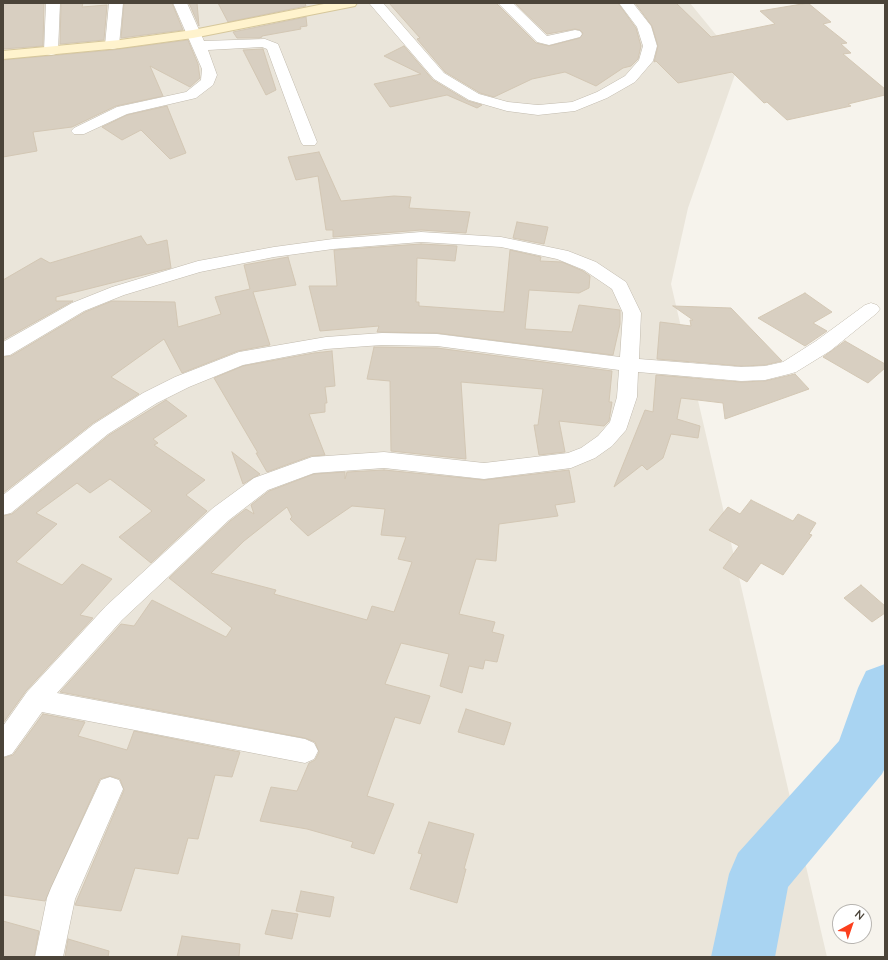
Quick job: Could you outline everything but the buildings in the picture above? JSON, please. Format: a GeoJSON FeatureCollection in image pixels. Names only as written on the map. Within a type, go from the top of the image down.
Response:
{"type":"FeatureCollection","features":[{"type":"Feature","properties":{"kind":"street"},"geometry":{"type":"LineString","coordinates":[[51,51],[53,3]]}},
{"type":"Feature","properties":{"kind":"street"},"geometry":{"type":"LineString","coordinates":[[112,45],[116,3]]}},
{"type":"Feature","properties":{"kind":"street"},"geometry":{"type":"LineString","coordinates":[[78,132],[122,110],[191,95],[201,89],[208,82],[210,75],[180,3]]}},
{"type":"Feature","properties":{"kind":"street"},"geometry":{"type":"LineString","coordinates":[[195,40],[350,3]]}},
{"type":"Feature","properties":{"kind":"street"},"geometry":{"type":"LineString","coordinates":[[376,3],[439,76],[474,96],[507,106],[538,110],[575,106],[602,95],[630,79],[646,61],[650,46],[644,26],[626,3]]}},
{"type":"Feature","properties":{"kind":"street"},"geometry":{"type":"LineString","coordinates":[[505,3],[542,39],[549,41],[574,34]]}},
{"type":"Feature","properties":{"kind":"street"},"geometry":{"type":"LineString","coordinates":[[3,55],[112,45],[195,40],[265,43],[272,47],[309,142]]}},
{"type":"Feature","properties":{"kind":"street"},"geometry":{"type":"LineString","coordinates":[[3,350],[78,307],[118,291],[198,267],[274,252],[326,245],[421,237],[501,242],[562,255],[590,266],[620,286],[632,313],[628,397],[619,425],[604,441],[588,453],[571,460],[484,471],[384,460],[351,461],[312,465],[261,484],[221,514],[114,613],[36,700],[3,746]]}},
{"type":"Feature","properties":{"kind":"street"},"geometry":{"type":"LineString","coordinates":[[3,507],[101,429],[150,398],[182,382],[240,359],[326,343],[382,339],[436,340],[629,365],[741,374],[765,373],[789,367],[823,346],[871,310]]}},
{"type":"Feature","properties":{"kind":"street"},"geometry":{"type":"LineString","coordinates":[[36,700],[305,751]]}},
{"type":"Feature","properties":{"kind":"street"},"geometry":{"type":"LineString","coordinates":[[49,957],[61,898],[110,789]]}},
{"type":"Feature","properties":{"kind":"shaded area"},"geometry":{"type":"Polygon","coordinates":[[[3,3],[690,3],[739,63],[688,208],[671,284],[827,957],[3,957],[3,3]]]}},
{"type":"Feature","properties":{"kind":"waterway"},"geometry":{"type":"LineString","coordinates":[[743,957],[760,874],[862,756],[885,688]]}}]}
